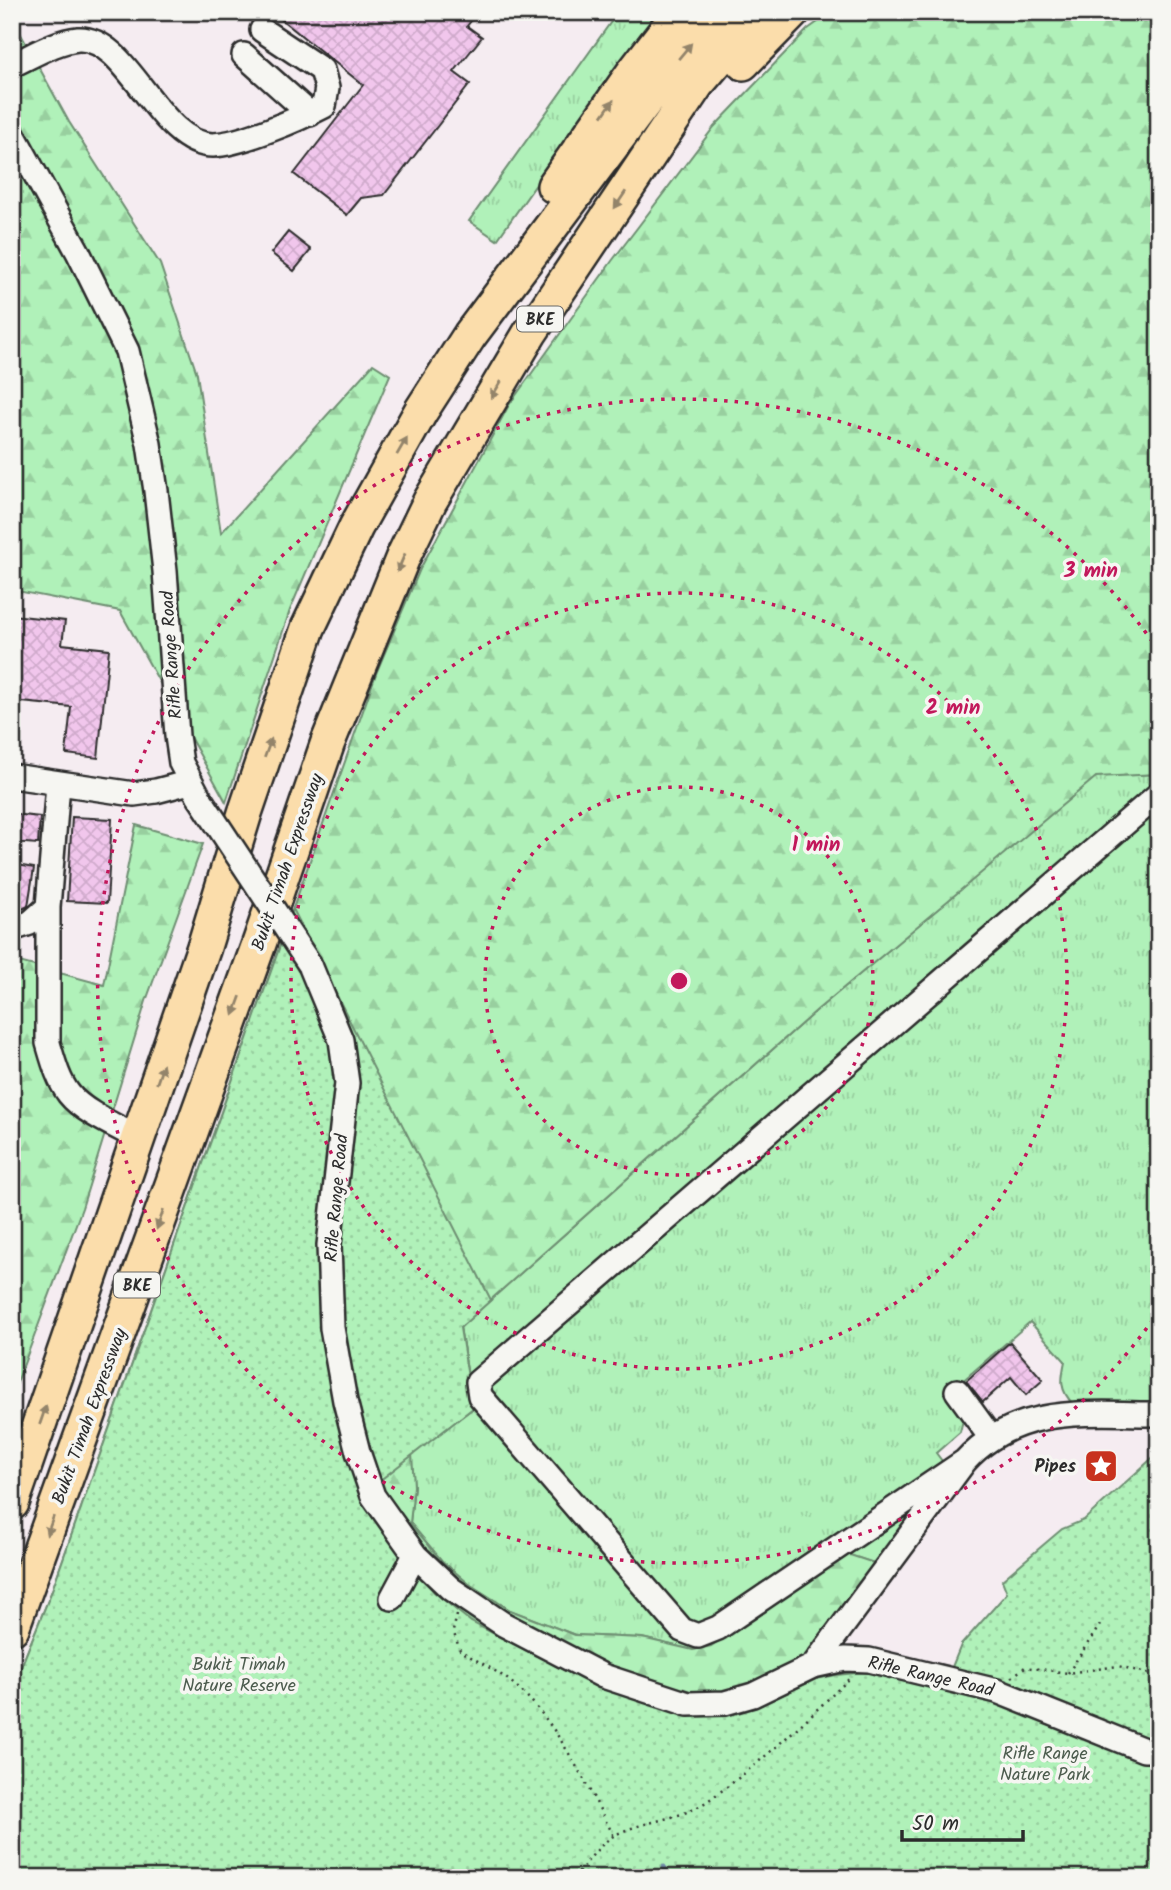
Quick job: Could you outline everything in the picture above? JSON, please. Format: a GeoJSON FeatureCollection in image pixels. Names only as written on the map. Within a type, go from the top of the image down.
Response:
{"type":"FeatureCollection","features":[{"type":"Feature","properties":{"kind":"highway"},"geometry":{"type":"LineString","coordinates":[[501,292],[512,251],[528,224],[633,73],[680,12]]}},
{"type":"Feature","properties":{"kind":"highway","name":"BKE"},"geometry":{"type":"LineString","coordinates":[[12,1503],[204,947],[245,813],[308,628],[356,527],[421,411],[501,292],[653,90],[718,12]]}},
{"type":"Feature","properties":{"kind":"highway","name":"Bukit Timah Expressway"},"geometry":{"type":"LineString","coordinates":[[12,1628],[260,942],[328,742],[403,557],[430,501],[530,333],[697,84],[760,12]]}},
{"type":"Feature","properties":{"kind":"highway"},"geometry":{"type":"LineString","coordinates":[[658,143],[685,127],[793,12]]}},
{"type":"Feature","properties":{"kind":"street"},"geometry":{"type":"LineString","coordinates":[[12,65],[77,39],[95,42],[110,52],[189,139],[211,145],[234,142],[310,114],[324,106],[327,88],[322,70],[262,30]]}},
{"type":"Feature","properties":{"kind":"street"},"geometry":{"type":"LineString","coordinates":[[244,55],[310,114]]}},
{"type":"Feature","properties":{"kind":"street","name":"Rifle Range Road"},"geometry":{"type":"LineString","coordinates":[[12,132],[110,314],[127,351],[156,491],[181,764],[194,790],[310,965],[341,1040],[347,1083],[329,1244],[332,1328],[345,1401],[373,1496],[415,1555],[465,1599],[503,1623],[603,1675],[688,1704],[726,1703],[753,1695],[813,1666],[845,1660],[869,1660],[997,1691],[1144,1750],[1159,1749]]}},
{"type":"Feature","properties":{"kind":"street"},"geometry":{"type":"LineString","coordinates":[[12,776],[134,794],[194,790]]}},
{"type":"Feature","properties":{"kind":"street"},"geometry":{"type":"LineString","coordinates":[[58,784],[48,907],[48,1043],[54,1064],[70,1095],[95,1114],[138,1138]]}},
{"type":"Feature","properties":{"kind":"street"},"geometry":{"type":"LineString","coordinates":[[1159,794],[478,1382],[480,1396],[682,1630],[698,1636],[718,1628],[965,1461],[991,1438],[1020,1424],[1060,1414],[1159,1414]]}},
{"type":"Feature","properties":{"kind":"street"},"geometry":{"type":"LineString","coordinates":[[12,929],[30,923],[48,907]]}},
{"type":"Feature","properties":{"kind":"street"},"geometry":{"type":"LineString","coordinates":[[957,1391],[991,1438]]}},
{"type":"Feature","properties":{"kind":"street"},"geometry":{"type":"LineString","coordinates":[[813,1666],[965,1461]]}},
{"type":"Feature","properties":{"kind":"street"},"geometry":{"type":"LineString","coordinates":[[392,1598],[415,1555]]}},
{"type":"Feature","properties":{"kind":"path"},"geometry":{"type":"LineString","coordinates":[[465,1599],[454,1621],[453,1631],[460,1650],[510,1681],[533,1703],[552,1728],[614,1836]]}},
{"type":"Feature","properties":{"kind":"path"},"geometry":{"type":"LineString","coordinates":[[1068,1673],[1100,1625]]}},
{"type":"Feature","properties":{"kind":"path"},"geometry":{"type":"LineString","coordinates":[[574,1878],[614,1836],[682,1815],[704,1804],[772,1752],[869,1660]]}},
{"type":"Feature","properties":{"kind":"path"},"geometry":{"type":"LineString","coordinates":[[1008,1681],[1025,1667],[1068,1673],[1118,1666],[1159,1676]]}},
{"type":"Feature","properties":{"kind":"green space"},"geometry":{"type":"Polygon","coordinates":[[[618,12],[657,12],[497,240],[469,221],[618,12]]]}},
{"type":"Feature","properties":{"kind":"green space"},"geometry":{"type":"Polygon","coordinates":[[[832,12],[1159,12],[1159,774],[1096,777],[817,1010],[460,1327],[473,1408],[412,1454],[414,1486],[410,1523],[442,1561],[469,1584],[510,1610],[575,1635],[642,1638],[693,1650],[711,1646],[847,1554],[874,1563],[865,1585],[809,1656],[817,1679],[866,1672],[855,1698],[703,1801],[415,1590],[436,1571],[414,1549],[12,1878],[12,1689],[51,1593],[377,671],[420,569],[509,405],[612,261],[714,127],[808,29],[832,12]]]}},
{"type":"Feature","properties":{"kind":"green space"},"geometry":{"type":"Polygon","coordinates":[[[12,18],[69,122],[160,264],[197,374],[221,533],[373,364],[390,375],[290,610],[226,802],[120,611],[12,590],[12,18]]]}},
{"type":"Feature","properties":{"kind":"green space"},"geometry":{"type":"Polygon","coordinates":[[[1159,774],[1159,1407],[1074,1405],[1062,1385],[1065,1361],[1030,1322],[950,1392],[964,1416],[960,1432],[936,1453],[945,1465],[935,1494],[874,1563],[847,1554],[711,1646],[693,1650],[642,1638],[575,1635],[510,1610],[469,1584],[442,1561],[410,1523],[414,1486],[411,1454],[473,1408],[460,1327],[817,1010],[1096,776],[1159,774]]]}},
{"type":"Feature","properties":{"kind":"green space"},"geometry":{"type":"Polygon","coordinates":[[[136,825],[203,844],[146,1001],[82,1208],[12,1396],[12,960],[104,985],[136,825]]]}},
{"type":"Feature","properties":{"kind":"green space","name":"Bukit Timah Nature Reserve"},"geometry":{"type":"Polygon","coordinates":[[[293,909],[491,1300],[460,1328],[473,1408],[365,1492],[404,1555],[434,1592],[471,1622],[599,1688],[687,1715],[725,1713],[761,1705],[816,1679],[836,1675],[866,1672],[943,1689],[961,1645],[1007,1593],[1002,1580],[1062,1529],[1084,1520],[1159,1452],[1159,1878],[12,1878],[12,1689],[51,1593],[293,909]]]}},
{"type":"Feature","properties":{"kind":"building"},"geometry":{"type":"Polygon","coordinates":[[[272,12],[478,12],[467,26],[482,37],[454,72],[470,84],[384,195],[361,198],[347,215],[294,174],[363,85],[272,12]]]}},
{"type":"Feature","properties":{"kind":"building"},"geometry":{"type":"Polygon","coordinates":[[[288,232],[311,250],[294,271],[271,253],[288,232]]]}},
{"type":"Feature","properties":{"kind":"building"},"geometry":{"type":"Polygon","coordinates":[[[12,615],[65,621],[62,644],[109,649],[98,758],[66,754],[71,707],[12,701],[12,615]]]}},
{"type":"Feature","properties":{"kind":"building"},"geometry":{"type":"Polygon","coordinates":[[[12,814],[40,817],[38,844],[12,842],[12,814]]]}},
{"type":"Feature","properties":{"kind":"building"},"geometry":{"type":"Polygon","coordinates":[[[72,817],[112,819],[107,903],[67,901],[72,817]]]}},
{"type":"Feature","properties":{"kind":"building"},"geometry":{"type":"Polygon","coordinates":[[[12,864],[34,868],[28,906],[15,913],[12,913],[12,864]]]}},
{"type":"Feature","properties":{"kind":"building"},"geometry":{"type":"Polygon","coordinates":[[[1010,1342],[1043,1380],[1026,1395],[1011,1377],[983,1402],[966,1381],[1010,1342]]]}},
{"type":"Feature","properties":{"kind":"waterway"},"geometry":{"type":"LineString","coordinates":[[664,1867],[670,1878]]}},
{"type":"Feature","properties":{"kind":"place","name":"Pipes"},"geometry":{"type":"Point","coordinates":[1101,1466]}},
{"type":"Feature","properties":{"kind":"park label","name":"Rifle Range Nature Park"},"geometry":{"type":"Point","coordinates":[1045,1763]}}]}
